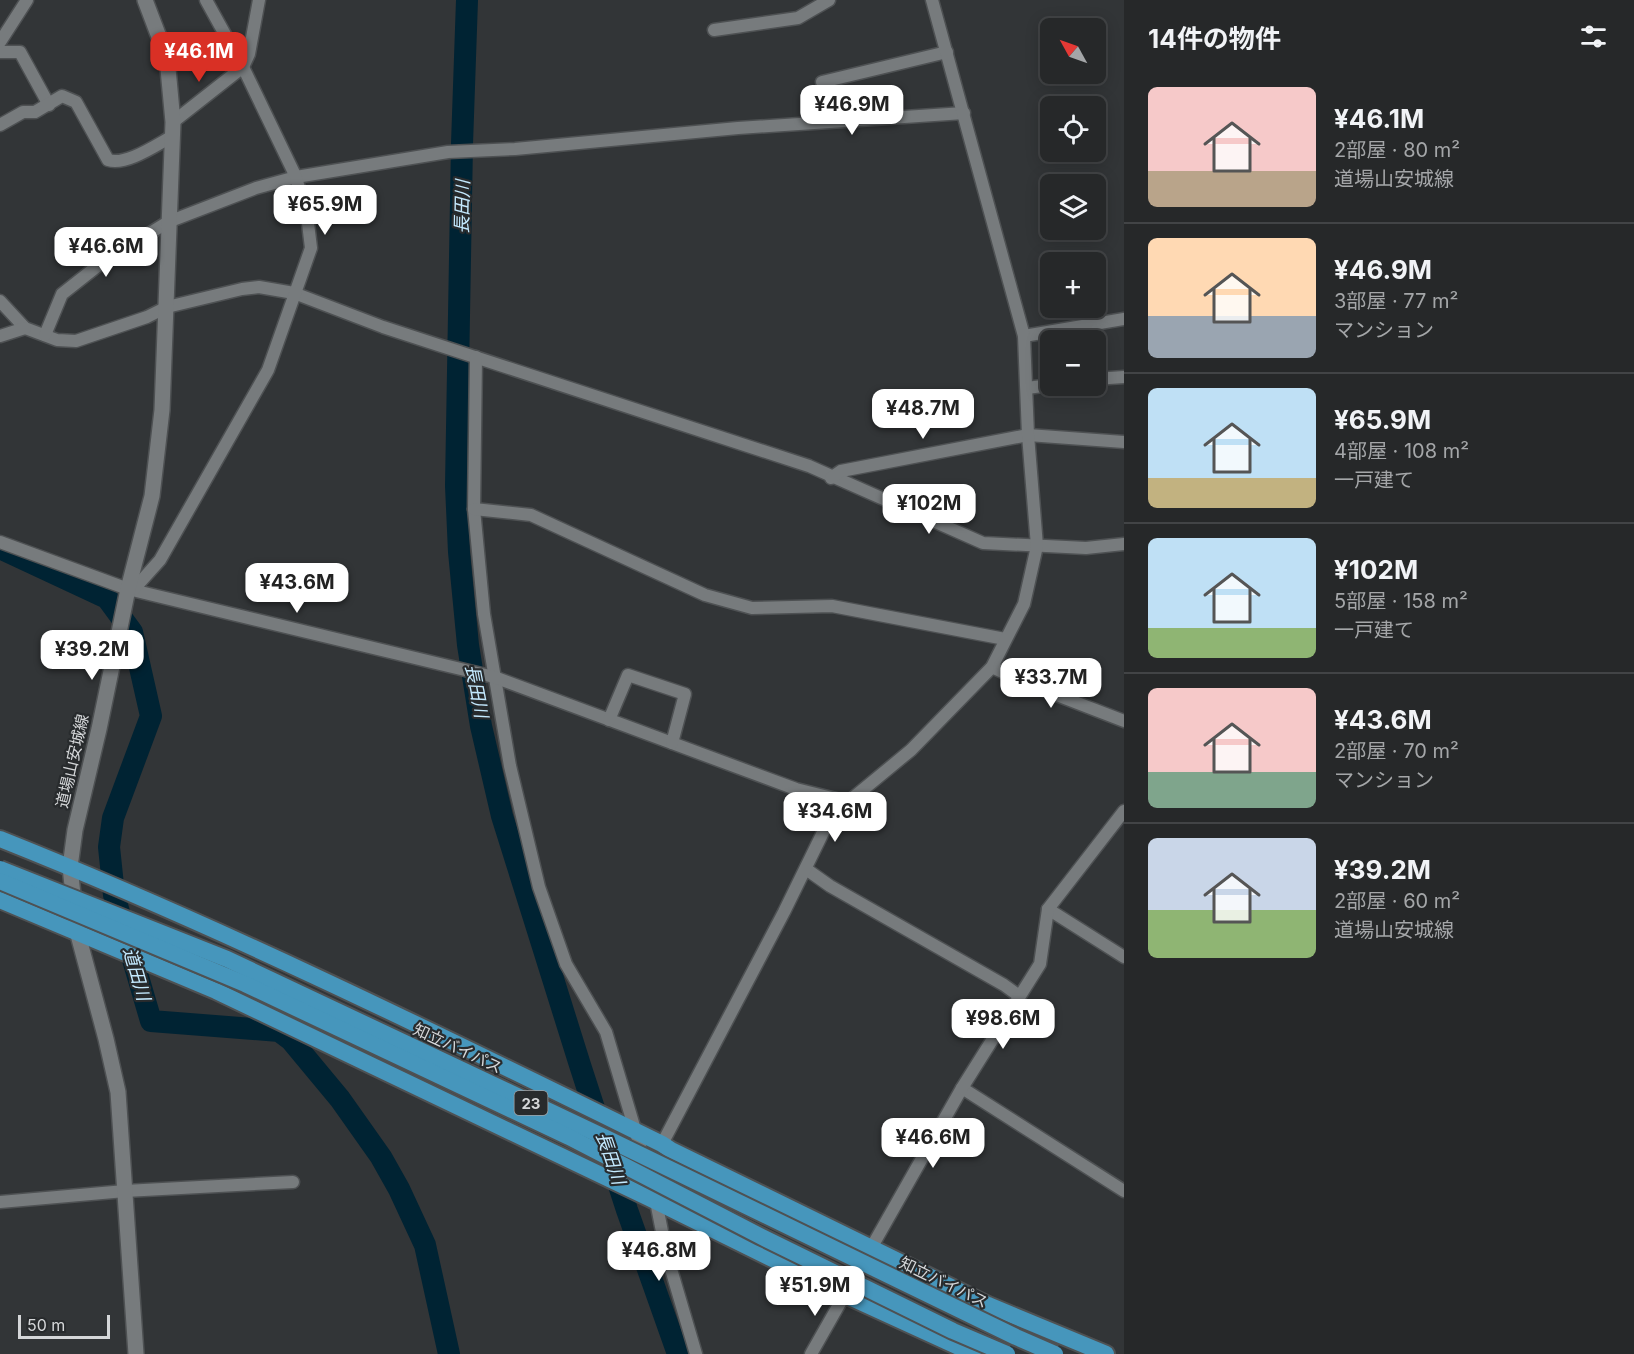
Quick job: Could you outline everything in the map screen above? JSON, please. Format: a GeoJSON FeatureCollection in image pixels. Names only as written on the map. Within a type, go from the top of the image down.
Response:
{"type":"FeatureCollection","features":[{"type":"Feature","properties":{"kind":"highway","name":"23"},"geometry":{"type":"LineString","coordinates":[[0,839],[70,867],[310,974],[635,1130],[670,1150],[988,1305],[1106,1354]]}},
{"type":"Feature","properties":{"kind":"highway","name":"知立バイパス"},"geometry":{"type":"LineString","coordinates":[[0,868],[227,959],[1055,1354]]}},
{"type":"Feature","properties":{"kind":"highway","name":"知立バイパス"},"geometry":{"type":"LineString","coordinates":[[0,881],[245,984],[569,1137],[760,1236],[953,1331],[1007,1354]]}},
{"type":"Feature","properties":{"kind":"highway","name":"23"},"geometry":{"type":"LineString","coordinates":[[0,900],[227,995],[845,1295],[974,1354]]}},
{"type":"Feature","properties":{"kind":"main road","name":"道場山安城線"},"geometry":{"type":"LineString","coordinates":[[136,1354],[118,1092],[76,931],[70,867],[75,830],[152,496],[162,410],[173,129],[167,58],[145,0]]}},
{"type":"Feature","properties":{"kind":"street"},"geometry":{"type":"LineString","coordinates":[[0,42],[27,0]]}},
{"type":"Feature","properties":{"kind":"street"},"geometry":{"type":"LineString","coordinates":[[131,589],[160,561],[268,370],[311,248],[308,223],[296,177],[243,67],[206,0]]}},
{"type":"Feature","properties":{"kind":"street"},"geometry":{"type":"LineString","coordinates":[[0,125],[23,112],[35,112],[62,96],[76,102],[108,160],[116,163],[129,159],[173,129],[243,67],[249,54],[259,0]]}},
{"type":"Feature","properties":{"kind":"street"},"geometry":{"type":"LineString","coordinates":[[714,30],[798,18],[829,0]]}},
{"type":"Feature","properties":{"kind":"street"},"geometry":{"type":"LineString","coordinates":[[663,1144],[806,869],[833,812],[911,750],[992,667],[1024,604],[1037,546],[1028,435],[1024,336],[932,0]]}},
{"type":"Feature","properties":{"kind":"street"},"geometry":{"type":"LineString","coordinates":[[0,52],[20,52],[49,105]]}},
{"type":"Feature","properties":{"kind":"street"},"geometry":{"type":"LineString","coordinates":[[822,82],[947,52]]}},
{"type":"Feature","properties":{"kind":"street"},"geometry":{"type":"LineString","coordinates":[[45,335],[62,294],[100,264],[168,222],[256,188],[296,177],[448,152],[477,152],[738,128],[963,113]]}},
{"type":"Feature","properties":{"kind":"street"},"geometry":{"type":"LineString","coordinates":[[0,300],[25,328],[66,342],[76,341],[147,317],[167,307],[242,289],[259,287],[294,293],[383,327],[809,466],[831,478],[982,543],[1086,548],[1124,544]]}},
{"type":"Feature","properties":{"kind":"street"},"geometry":{"type":"LineString","coordinates":[[1024,336],[1124,319]]}},
{"type":"Feature","properties":{"kind":"street"},"geometry":{"type":"LineString","coordinates":[[0,336],[25,328]]}},
{"type":"Feature","properties":{"kind":"street"},"geometry":{"type":"LineString","coordinates":[[476,357],[474,509],[484,614],[510,766],[539,887],[566,964],[606,1032],[696,1354]]}},
{"type":"Feature","properties":{"kind":"street"},"geometry":{"type":"LineString","coordinates":[[1106,378],[1124,377]]}},
{"type":"Feature","properties":{"kind":"street"},"geometry":{"type":"LineString","coordinates":[[1027,388],[1040,386]]}},
{"type":"Feature","properties":{"kind":"street"},"geometry":{"type":"LineString","coordinates":[[831,478],[841,471],[1028,435],[1124,442]]}},
{"type":"Feature","properties":{"kind":"street"},"geometry":{"type":"LineString","coordinates":[[474,509],[531,515],[705,595],[752,608],[832,606],[1005,639]]}},
{"type":"Feature","properties":{"kind":"street"},"geometry":{"type":"LineString","coordinates":[[0,542],[131,589],[494,677],[796,789],[848,802]]}},
{"type":"Feature","properties":{"kind":"street"},"geometry":{"type":"LineString","coordinates":[[992,667],[1028,684],[1124,721]]}},
{"type":"Feature","properties":{"kind":"street"},"geometry":{"type":"LineString","coordinates":[[609,720],[628,675],[685,694],[672,743]]}},
{"type":"Feature","properties":{"kind":"street"},"geometry":{"type":"LineString","coordinates":[[811,1354],[962,1089],[1040,964],[1048,909],[1124,811]]}},
{"type":"Feature","properties":{"kind":"street"},"geometry":{"type":"LineString","coordinates":[[806,869],[830,886],[1004,985],[1019,996]]}},
{"type":"Feature","properties":{"kind":"street"},"geometry":{"type":"LineString","coordinates":[[1048,909],[1124,957]]}},
{"type":"Feature","properties":{"kind":"street"},"geometry":{"type":"LineString","coordinates":[[962,1089],[1124,1191]]}},
{"type":"Feature","properties":{"kind":"street"},"geometry":{"type":"LineString","coordinates":[[0,1202],[125,1191],[293,1182]]}},
{"type":"Feature","properties":{"kind":"waterway","name":"長田川"},"geometry":{"type":"LineString","coordinates":[[467,0],[456,486],[459,552],[468,645],[481,726],[502,816],[627,1210],[678,1354]]}},
{"type":"Feature","properties":{"kind":"waterway","name":"道田川"},"geometry":{"type":"LineString","coordinates":[[0,548],[107,598],[132,632],[151,716],[113,818],[109,847],[114,895],[151,1021],[279,1031],[291,1040],[340,1099],[381,1157],[399,1189],[425,1245],[449,1354]]}}]}
